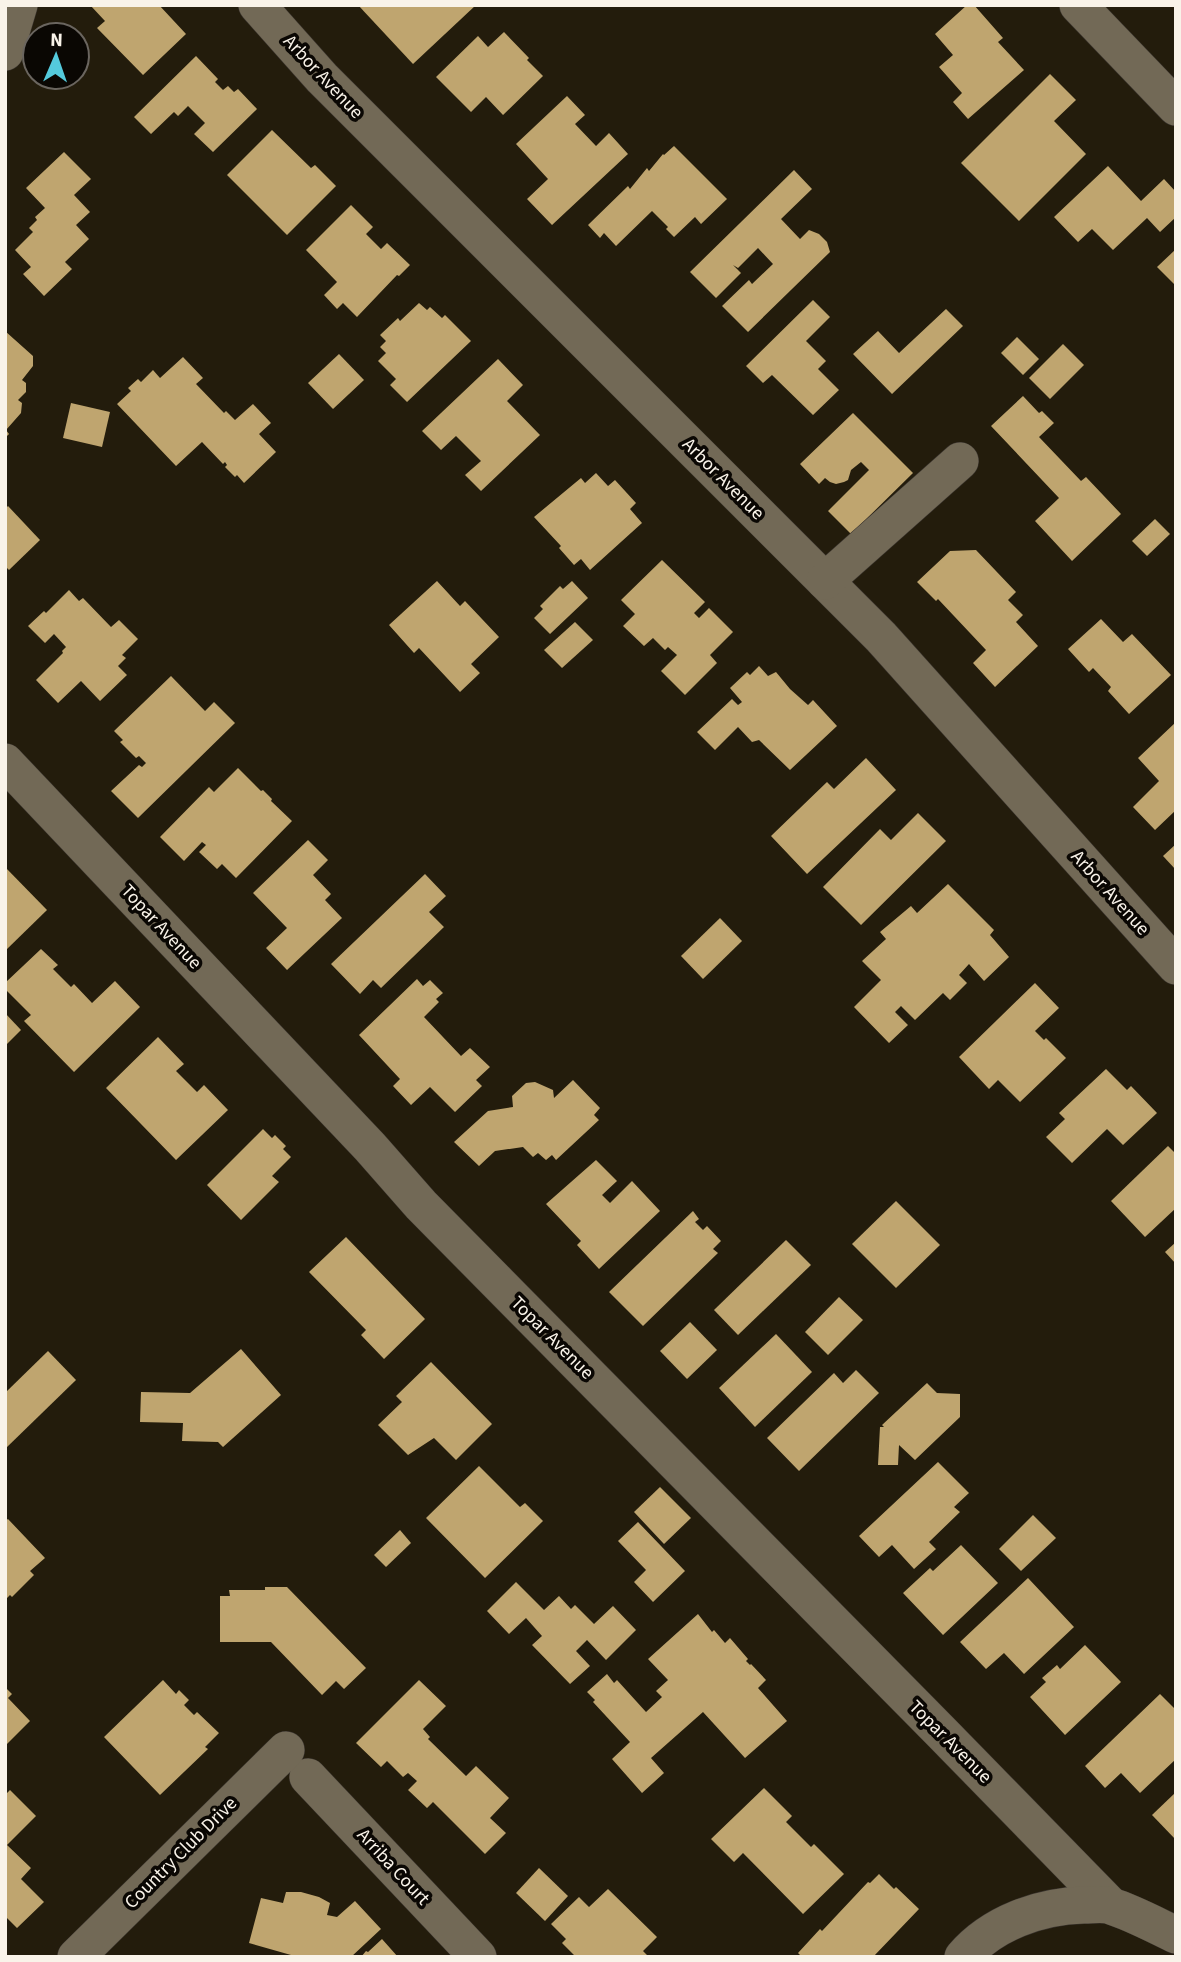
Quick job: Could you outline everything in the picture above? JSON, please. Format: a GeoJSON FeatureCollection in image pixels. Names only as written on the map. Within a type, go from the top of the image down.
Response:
{"type":"FeatureCollection","features":[{"type":"Feature","properties":{"kind":"street"},"geometry":{"type":"LineString","coordinates":[[5,52],[19,5]]}},
{"type":"Feature","properties":{"kind":"street","name":"Arbor Avenue"},"geometry":{"type":"LineString","coordinates":[[257,5],[321,78],[881,637],[1176,965]]}},
{"type":"Feature","properties":{"kind":"street"},"geometry":{"type":"LineString","coordinates":[[1078,5],[1176,107]]}},
{"type":"Feature","properties":{"kind":"street"},"geometry":{"type":"LineString","coordinates":[[825,582],[960,461]]}},
{"type":"Feature","properties":{"kind":"street","name":"Topar Avenue"},"geometry":{"type":"LineString","coordinates":[[5,762],[370,1147],[431,1215],[1109,1905]]}},
{"type":"Feature","properties":{"kind":"street","name":"Country Club Drive"},"geometry":{"type":"LineString","coordinates":[[76,1957],[297,1763]]}},
{"type":"Feature","properties":{"kind":"street","name":"Arriba Court"},"geometry":{"type":"LineString","coordinates":[[297,1763],[478,1957]]}},
{"type":"Feature","properties":{"kind":"street"},"geometry":{"type":"LineString","coordinates":[[962,1957],[972,1946],[1002,1926],[1033,1913],[1074,1905],[1109,1905],[1176,1935]]}},
{"type":"Feature","properties":{"kind":"building"},"geometry":{"type":"Polygon","coordinates":[[[90,5],[159,5],[186,34],[143,75],[97,28],[105,21],[90,5]]]}},
{"type":"Feature","properties":{"kind":"building"},"geometry":{"type":"Polygon","coordinates":[[[358,5],[476,5],[413,64],[358,5]]]}},
{"type":"Feature","properties":{"kind":"building"},"geometry":{"type":"Polygon","coordinates":[[[967,5],[974,5],[1003,38],[998,42],[1024,70],[968,119],[953,102],[962,93],[939,67],[953,55],[935,34],[967,5]]]}},
{"type":"Feature","properties":{"kind":"building"},"geometry":{"type":"Polygon","coordinates":[[[504,32],[543,76],[503,115],[486,97],[471,112],[436,77],[478,36],[488,47],[504,32]]]}},
{"type":"Feature","properties":{"kind":"building"},"geometry":{"type":"Polygon","coordinates":[[[196,56],[218,79],[215,82],[223,90],[228,86],[234,92],[238,89],[257,109],[213,152],[194,134],[205,123],[188,106],[178,116],[174,112],[151,134],[134,117],[196,56]]]}},
{"type":"Feature","properties":{"kind":"building"},"geometry":{"type":"Polygon","coordinates":[[[1050,74],[1076,100],[1054,121],[1086,154],[1019,221],[961,163],[1050,74]]]}},
{"type":"Feature","properties":{"kind":"building"},"geometry":{"type":"Polygon","coordinates":[[[567,96],[585,115],[575,124],[596,146],[609,133],[628,154],[552,225],[527,199],[548,179],[516,144],[567,96]]]}},
{"type":"Feature","properties":{"kind":"building"},"geometry":{"type":"Polygon","coordinates":[[[272,130],[311,168],[315,165],[336,186],[287,235],[227,175],[272,130]]]}},
{"type":"Feature","properties":{"kind":"building"},"geometry":{"type":"Polygon","coordinates":[[[674,146],[727,199],[701,224],[695,217],[674,237],[652,211],[616,246],[604,233],[600,238],[588,225],[674,146]]]}},
{"type":"Feature","properties":{"kind":"building"},"geometry":{"type":"Polygon","coordinates":[[[64,152],[91,179],[74,195],[90,212],[76,225],[89,239],[65,262],[72,269],[44,296],[23,274],[31,267],[15,250],[33,232],[29,228],[37,220],[35,217],[45,208],[26,188],[64,152]]]}},
{"type":"Feature","properties":{"kind":"building"},"geometry":{"type":"Polygon","coordinates":[[[1108,166],[1141,201],[1164,179],[1176,192],[1176,217],[1160,232],[1147,218],[1113,250],[1092,229],[1078,242],[1054,217],[1108,166]]]}},
{"type":"Feature","properties":{"kind":"building"},"geometry":{"type":"Polygon","coordinates":[[[794,170],[812,189],[781,219],[800,239],[809,230],[819,234],[827,242],[830,252],[748,332],[722,306],[749,280],[752,284],[773,264],[758,248],[738,268],[733,265],[741,273],[716,298],[690,272],[794,170]]]}},
{"type":"Feature","properties":{"kind":"building"},"geometry":{"type":"Polygon","coordinates":[[[351,205],[373,227],[366,234],[381,249],[387,243],[410,265],[357,317],[343,303],[337,309],[324,295],[337,282],[306,250],[351,205]]]}},
{"type":"Feature","properties":{"kind":"building"},"geometry":{"type":"Polygon","coordinates":[[[1176,249],[1176,286],[1157,267],[1176,249]]]}},
{"type":"Feature","properties":{"kind":"building"},"geometry":{"type":"Polygon","coordinates":[[[813,300],[830,317],[806,341],[826,361],[818,369],[839,390],[813,415],[772,375],[763,383],[746,366],[813,300]]]}},
{"type":"Feature","properties":{"kind":"building"},"geometry":{"type":"Polygon","coordinates":[[[419,303],[427,310],[430,307],[442,318],[445,315],[471,341],[407,402],[390,385],[396,379],[378,361],[386,353],[380,347],[386,341],[380,335],[419,303]]]}},
{"type":"Feature","properties":{"kind":"building"},"geometry":{"type":"Polygon","coordinates":[[[946,309],[963,326],[892,394],[853,354],[878,331],[899,353],[946,309]]]}},
{"type":"Feature","properties":{"kind":"building"},"geometry":{"type":"Polygon","coordinates":[[[5,331],[33,356],[33,366],[22,380],[26,383],[26,392],[18,400],[22,403],[21,413],[6,430],[9,434],[5,438],[5,331]]]}},
{"type":"Feature","properties":{"kind":"building"},"geometry":{"type":"Polygon","coordinates":[[[1017,337],[1039,359],[1023,375],[1001,353],[1017,337]]]}},
{"type":"Feature","properties":{"kind":"building"},"geometry":{"type":"Polygon","coordinates":[[[1063,344],[1084,365],[1050,399],[1029,378],[1063,344]]]}},
{"type":"Feature","properties":{"kind":"building"},"geometry":{"type":"Polygon","coordinates":[[[339,354],[364,380],[333,409],[308,383],[339,354]]]}},
{"type":"Feature","properties":{"kind":"building"},"geometry":{"type":"Polygon","coordinates":[[[183,357],[203,378],[196,384],[224,413],[226,411],[235,420],[253,404],[271,423],[259,434],[276,452],[244,483],[202,442],[176,466],[117,404],[131,391],[128,388],[138,379],[141,382],[153,370],[160,378],[183,357]]]}},
{"type":"Feature","properties":{"kind":"building"},"geometry":{"type":"Polygon","coordinates":[[[498,359],[523,385],[507,401],[540,435],[481,491],[465,475],[481,461],[456,436],[441,450],[422,431],[498,359]]]}},
{"type":"Feature","properties":{"kind":"building"},"geometry":{"type":"Polygon","coordinates":[[[1023,396],[1039,413],[1042,411],[1054,423],[1039,437],[1081,481],[1086,477],[1121,514],[1072,561],[1035,521],[1059,498],[991,426],[1023,396]]]}},
{"type":"Feature","properties":{"kind":"building"},"geometry":{"type":"Polygon","coordinates":[[[71,403],[110,412],[102,447],[63,438],[71,403]]]}},
{"type":"Feature","properties":{"kind":"building"},"geometry":{"type":"Polygon","coordinates":[[[853,413],[913,473],[851,534],[828,511],[869,470],[861,462],[851,470],[848,480],[836,484],[825,478],[819,484],[800,464],[853,413]]]}},
{"type":"Feature","properties":{"kind":"building"},"geometry":{"type":"Polygon","coordinates":[[[596,473],[608,486],[615,480],[636,503],[630,509],[642,523],[590,570],[581,559],[574,565],[559,548],[561,546],[534,517],[581,478],[585,483],[596,473]]]}},
{"type":"Feature","properties":{"kind":"building"},"geometry":{"type":"Polygon","coordinates":[[[8,506],[40,540],[9,570],[5,566],[5,509],[8,506]]]}},
{"type":"Feature","properties":{"kind":"building"},"geometry":{"type":"Polygon","coordinates":[[[1155,519],[1170,534],[1147,556],[1132,541],[1155,519]]]}},
{"type":"Feature","properties":{"kind":"building"},"geometry":{"type":"Polygon","coordinates":[[[976,550],[1016,592],[1008,600],[1023,615],[1016,622],[1038,646],[995,687],[973,663],[986,650],[938,599],[936,601],[917,582],[950,551],[976,550]]]}},
{"type":"Feature","properties":{"kind":"building"},"geometry":{"type":"Polygon","coordinates":[[[662,560],[705,602],[694,613],[699,618],[709,608],[733,632],[710,655],[717,663],[685,695],[661,671],[677,655],[668,647],[665,650],[653,638],[644,646],[623,626],[635,614],[621,600],[662,560]]]}},
{"type":"Feature","properties":{"kind":"building"},"geometry":{"type":"Polygon","coordinates":[[[437,581],[460,606],[465,601],[499,637],[471,664],[480,673],[460,692],[419,648],[414,653],[389,625],[437,581]]]}},
{"type":"Feature","properties":{"kind":"building"},"geometry":{"type":"Polygon","coordinates":[[[572,581],[588,598],[550,634],[534,618],[543,609],[540,606],[560,586],[563,589],[572,581]]]}},
{"type":"Feature","properties":{"kind":"building"},"geometry":{"type":"Polygon","coordinates":[[[69,590],[79,601],[83,598],[111,627],[119,620],[138,639],[122,655],[126,658],[118,666],[127,675],[100,701],[81,681],[58,703],[36,680],[66,647],[54,634],[45,643],[28,626],[44,611],[46,613],[69,590]]]}},
{"type":"Feature","properties":{"kind":"building"},"geometry":{"type":"Polygon","coordinates":[[[1101,619],[1123,642],[1132,634],[1171,675],[1129,714],[1108,691],[1111,687],[1093,668],[1089,672],[1068,649],[1101,619]]]}},
{"type":"Feature","properties":{"kind":"building"},"geometry":{"type":"Polygon","coordinates":[[[575,622],[593,640],[562,668],[544,650],[575,622]]]}},
{"type":"Feature","properties":{"kind":"building"},"geometry":{"type":"Polygon","coordinates":[[[759,666],[768,676],[776,672],[808,705],[813,700],[837,726],[790,770],[759,740],[752,742],[738,727],[715,750],[697,732],[732,699],[738,705],[742,702],[730,688],[747,672],[750,675],[759,666]]]}},
{"type":"Feature","properties":{"kind":"building"},"geometry":{"type":"Polygon","coordinates":[[[171,676],[205,711],[214,702],[235,723],[138,818],[111,791],[139,765],[142,767],[146,763],[139,756],[136,758],[120,742],[123,740],[114,731],[171,676]]]}},
{"type":"Feature","properties":{"kind":"building"},"geometry":{"type":"Polygon","coordinates":[[[1176,722],[1176,810],[1155,830],[1133,807],[1159,781],[1138,758],[1176,722]]]}},
{"type":"Feature","properties":{"kind":"building"},"geometry":{"type":"Polygon","coordinates":[[[866,758],[896,790],[807,874],[771,836],[827,782],[834,789],[866,758]]]}},
{"type":"Feature","properties":{"kind":"building"},"geometry":{"type":"Polygon","coordinates":[[[238,768],[292,821],[236,878],[222,864],[217,869],[199,852],[206,845],[202,842],[184,861],[160,837],[209,787],[214,792],[238,768]]]}},
{"type":"Feature","properties":{"kind":"building"},"geometry":{"type":"Polygon","coordinates":[[[918,813],[946,841],[861,925],[823,887],[880,829],[891,840],[918,813]]]}},
{"type":"Feature","properties":{"kind":"building"},"geometry":{"type":"Polygon","coordinates":[[[308,840],[328,860],[313,875],[331,894],[325,900],[342,918],[287,970],[266,948],[287,928],[253,893],[308,840]]]}},
{"type":"Feature","properties":{"kind":"building"},"geometry":{"type":"Polygon","coordinates":[[[1176,844],[1176,870],[1163,856],[1176,844]]]}},
{"type":"Feature","properties":{"kind":"building"},"geometry":{"type":"Polygon","coordinates":[[[5,867],[47,910],[5,951],[5,867]]]}},
{"type":"Feature","properties":{"kind":"building"},"geometry":{"type":"Polygon","coordinates":[[[425,874],[446,896],[429,912],[444,927],[381,988],[373,980],[360,994],[331,964],[425,874]]]}},
{"type":"Feature","properties":{"kind":"building"},"geometry":{"type":"Polygon","coordinates":[[[948,884],[994,930],[990,935],[1009,957],[984,981],[969,964],[959,975],[967,983],[950,1000],[943,993],[915,1020],[901,1006],[895,1012],[908,1025],[889,1043],[854,1007],[881,980],[862,961],[886,939],[880,932],[911,906],[917,913],[948,884]]]}},
{"type":"Feature","properties":{"kind":"building"},"geometry":{"type":"Polygon","coordinates":[[[720,918],[742,941],[703,979],[681,956],[720,918]]]}},
{"type":"Feature","properties":{"kind":"building"},"geometry":{"type":"Polygon","coordinates":[[[41,949],[58,965],[53,969],[71,987],[74,984],[92,1003],[115,981],[140,1007],[74,1072],[24,1021],[31,1015],[5,989],[5,983],[41,949]]]}},
{"type":"Feature","properties":{"kind":"building"},"geometry":{"type":"Polygon","coordinates":[[[417,979],[423,986],[430,980],[443,993],[436,999],[439,1002],[424,1017],[461,1056],[470,1048],[490,1067],[476,1080],[482,1086],[455,1112],[430,1087],[411,1105],[393,1086],[400,1079],[359,1035],[417,979]]]}},
{"type":"Feature","properties":{"kind":"building"},"geometry":{"type":"Polygon","coordinates":[[[1035,983],[1059,1008],[1035,1031],[1066,1058],[1020,1102],[998,1080],[989,1089],[959,1057],[1035,983]]]}},
{"type":"Feature","properties":{"kind":"building"},"geometry":{"type":"Polygon","coordinates":[[[5,1013],[21,1030],[5,1046],[5,1013]]]}},
{"type":"Feature","properties":{"kind":"building"},"geometry":{"type":"Polygon","coordinates":[[[158,1037],[184,1064],[176,1071],[197,1092],[204,1085],[228,1110],[176,1160],[106,1088],[158,1037]]]}},
{"type":"Feature","properties":{"kind":"building"},"geometry":{"type":"Polygon","coordinates":[[[1106,1069],[1127,1090],[1131,1086],[1157,1113],[1123,1145],[1107,1129],[1072,1163],[1046,1137],[1065,1119],[1059,1113],[1106,1069]]]}},
{"type":"Feature","properties":{"kind":"building"},"geometry":{"type":"Polygon","coordinates":[[[573,1080],[600,1108],[594,1115],[599,1120],[556,1160],[552,1155],[546,1160],[538,1153],[533,1157],[523,1147],[495,1151],[479,1166],[454,1142],[488,1111],[513,1107],[512,1096],[526,1083],[535,1082],[553,1090],[554,1098],[573,1080]]]}},
{"type":"Feature","properties":{"kind":"building"},"geometry":{"type":"Polygon","coordinates":[[[263,1129],[272,1138],[275,1135],[286,1146],[283,1149],[291,1157],[272,1176],[279,1182],[241,1220],[207,1185],[263,1129]]]}},
{"type":"Feature","properties":{"kind":"building"},"geometry":{"type":"Polygon","coordinates":[[[1168,1146],[1176,1154],[1176,1208],[1145,1237],[1111,1201],[1168,1146]]]}},
{"type":"Feature","properties":{"kind":"building"},"geometry":{"type":"Polygon","coordinates":[[[596,1160],[617,1181],[602,1195],[610,1203],[632,1181],[660,1211],[599,1269],[577,1245],[581,1241],[546,1204],[596,1160]]]}},
{"type":"Feature","properties":{"kind":"building"},"geometry":{"type":"Polygon","coordinates":[[[896,1201],[940,1245],[896,1288],[852,1244],[896,1201]]]}},
{"type":"Feature","properties":{"kind":"building"},"geometry":{"type":"Polygon","coordinates":[[[693,1211],[699,1219],[695,1222],[703,1230],[707,1226],[721,1241],[713,1249],[718,1253],[643,1326],[609,1292],[693,1211]]]}},
{"type":"Feature","properties":{"kind":"building"},"geometry":{"type":"Polygon","coordinates":[[[346,1237],[425,1319],[384,1359],[361,1335],[366,1330],[309,1272],[346,1237]]]}},
{"type":"Feature","properties":{"kind":"building"},"geometry":{"type":"Polygon","coordinates":[[[786,1240],[811,1265],[738,1335],[714,1310],[786,1240]]]}},
{"type":"Feature","properties":{"kind":"building"},"geometry":{"type":"Polygon","coordinates":[[[1176,1242],[1176,1264],[1165,1252],[1176,1242]]]}},
{"type":"Feature","properties":{"kind":"building"},"geometry":{"type":"Polygon","coordinates":[[[839,1297],[863,1320],[828,1355],[805,1332],[839,1297]]]}},
{"type":"Feature","properties":{"kind":"building"},"geometry":{"type":"Polygon","coordinates":[[[690,1322],[717,1350],[687,1379],[660,1351],[690,1322]]]}},
{"type":"Feature","properties":{"kind":"building"},"geometry":{"type":"Polygon","coordinates":[[[776,1334],[812,1372],[755,1427],[719,1388],[776,1334]]]}},
{"type":"Feature","properties":{"kind":"building"},"geometry":{"type":"Polygon","coordinates":[[[241,1349],[281,1395],[223,1447],[218,1442],[182,1441],[183,1423],[140,1422],[141,1392],[190,1393],[241,1349]]]}},
{"type":"Feature","properties":{"kind":"building"},"geometry":{"type":"Polygon","coordinates":[[[48,1351],[76,1380],[5,1449],[5,1393],[48,1351]]]}},
{"type":"Feature","properties":{"kind":"building"},"geometry":{"type":"Polygon","coordinates":[[[431,1362],[492,1424],[456,1460],[434,1438],[408,1455],[378,1425],[402,1402],[396,1396],[431,1362]]]}},
{"type":"Feature","properties":{"kind":"building"},"geometry":{"type":"Polygon","coordinates":[[[856,1370],[879,1393],[799,1471],[767,1438],[834,1373],[843,1383],[856,1370]]]}},
{"type":"Feature","properties":{"kind":"building"},"geometry":{"type":"Polygon","coordinates":[[[927,1383],[937,1393],[960,1394],[960,1417],[915,1460],[899,1445],[898,1465],[878,1465],[880,1427],[884,1427],[882,1425],[927,1383]]]}},
{"type":"Feature","properties":{"kind":"building"},"geometry":{"type":"Polygon","coordinates":[[[938,1462],[969,1493],[954,1507],[960,1512],[929,1542],[936,1549],[914,1569],[892,1545],[879,1557],[859,1536],[938,1462]]]}},
{"type":"Feature","properties":{"kind":"building"},"geometry":{"type":"Polygon","coordinates":[[[479,1466],[520,1507],[525,1503],[543,1521],[485,1578],[426,1518],[479,1466]]]}},
{"type":"Feature","properties":{"kind":"building"},"geometry":{"type":"Polygon","coordinates":[[[660,1487],[691,1518],[664,1544],[634,1512],[660,1487]]]}},
{"type":"Feature","properties":{"kind":"building"},"geometry":{"type":"Polygon","coordinates":[[[1033,1515],[1056,1538],[1021,1571],[999,1549],[1033,1515]]]}},
{"type":"Feature","properties":{"kind":"building"},"geometry":{"type":"Polygon","coordinates":[[[8,1519],[45,1558],[30,1571],[34,1575],[12,1597],[10,1595],[5,1600],[5,1521],[8,1519]]]}},
{"type":"Feature","properties":{"kind":"building"},"geometry":{"type":"Polygon","coordinates":[[[638,1522],[685,1571],[653,1602],[634,1582],[646,1570],[618,1541],[638,1522]]]}},
{"type":"Feature","properties":{"kind":"building"},"geometry":{"type":"Polygon","coordinates":[[[400,1530],[411,1543],[386,1567],[374,1555],[400,1530]]]}},
{"type":"Feature","properties":{"kind":"building"},"geometry":{"type":"Polygon","coordinates":[[[961,1545],[998,1583],[943,1635],[903,1593],[930,1568],[933,1571],[961,1545]]]}},
{"type":"Feature","properties":{"kind":"building"},"geometry":{"type":"Polygon","coordinates":[[[1028,1578],[1074,1627],[1024,1674],[1004,1653],[986,1669],[960,1642],[1028,1578]]]}},
{"type":"Feature","properties":{"kind":"building"},"geometry":{"type":"Polygon","coordinates":[[[516,1582],[544,1610],[559,1596],[571,1609],[575,1605],[594,1624],[613,1606],[636,1630],[606,1660],[587,1640],[576,1651],[590,1666],[570,1684],[532,1645],[542,1636],[526,1618],[509,1634],[487,1611],[516,1582]]]}},
{"type":"Feature","properties":{"kind":"building"},"geometry":{"type":"Polygon","coordinates":[[[265,1587],[287,1587],[366,1668],[344,1689],[336,1681],[322,1695],[271,1642],[220,1642],[220,1596],[230,1596],[229,1590],[265,1590],[265,1587]]]}},
{"type":"Feature","properties":{"kind":"building"},"geometry":{"type":"Polygon","coordinates":[[[698,1614],[725,1643],[730,1638],[748,1659],[746,1661],[766,1680],[758,1688],[787,1721],[745,1758],[703,1712],[651,1758],[664,1773],[642,1793],[612,1759],[630,1742],[587,1692],[607,1674],[614,1683],[617,1680],[646,1712],[662,1697],[656,1691],[668,1680],[648,1659],[698,1614]]]}},
{"type":"Feature","properties":{"kind":"building"},"geometry":{"type":"Polygon","coordinates":[[[1085,1645],[1121,1682],[1065,1735],[1030,1697],[1046,1682],[1042,1678],[1057,1665],[1060,1669],[1085,1645]]]}},
{"type":"Feature","properties":{"kind":"building"},"geometry":{"type":"Polygon","coordinates":[[[163,1680],[176,1694],[179,1690],[189,1700],[184,1705],[194,1715],[197,1712],[219,1733],[205,1747],[208,1749],[160,1795],[104,1737],[163,1680]]]}},
{"type":"Feature","properties":{"kind":"building"},"geometry":{"type":"Polygon","coordinates":[[[419,1680],[446,1706],[423,1729],[430,1737],[428,1739],[466,1776],[476,1766],[509,1798],[490,1818],[506,1833],[485,1854],[433,1802],[427,1808],[408,1790],[417,1781],[408,1773],[403,1777],[387,1761],[381,1767],[356,1743],[419,1680]]]}},
{"type":"Feature","properties":{"kind":"building"},"geometry":{"type":"Polygon","coordinates":[[[5,1687],[12,1694],[8,1698],[30,1721],[5,1746],[5,1687]]]}},
{"type":"Feature","properties":{"kind":"building"},"geometry":{"type":"Polygon","coordinates":[[[1160,1694],[1176,1710],[1176,1759],[1140,1793],[1121,1773],[1105,1788],[1085,1766],[1160,1694]]]}},
{"type":"Feature","properties":{"kind":"building"},"geometry":{"type":"Polygon","coordinates":[[[764,1788],[792,1816],[786,1822],[811,1847],[814,1844],[844,1874],[803,1914],[743,1853],[734,1862],[711,1839],[764,1788]]]}},
{"type":"Feature","properties":{"kind":"building"},"geometry":{"type":"Polygon","coordinates":[[[10,1790],[36,1816],[7,1845],[31,1868],[21,1879],[44,1902],[17,1928],[5,1916],[5,1795],[10,1790]]]}},
{"type":"Feature","properties":{"kind":"building"},"geometry":{"type":"Polygon","coordinates":[[[1176,1792],[1176,1840],[1152,1815],[1176,1792]]]}},
{"type":"Feature","properties":{"kind":"building"},"geometry":{"type":"Polygon","coordinates":[[[539,1868],[568,1896],[545,1921],[516,1893],[539,1868]]]}},
{"type":"Feature","properties":{"kind":"building"},"geometry":{"type":"Polygon","coordinates":[[[879,1874],[919,1909],[873,1957],[802,1957],[798,1953],[820,1929],[822,1931],[868,1882],[879,1874]]]}},
{"type":"Feature","properties":{"kind":"building"},"geometry":{"type":"Polygon","coordinates":[[[608,1889],[657,1937],[643,1951],[649,1957],[576,1957],[562,1943],[566,1939],[551,1924],[579,1897],[589,1907],[608,1889]]]}},
{"type":"Feature","properties":{"kind":"building"},"geometry":{"type":"Polygon","coordinates":[[[286,1892],[301,1892],[319,1897],[330,1903],[327,1915],[337,1917],[355,1901],[381,1929],[351,1957],[298,1957],[249,1943],[261,1898],[283,1903],[286,1892]]]}},
{"type":"Feature","properties":{"kind":"building"},"geometry":{"type":"Polygon","coordinates":[[[382,1939],[398,1957],[361,1957],[366,1951],[382,1939]]]}}]}
